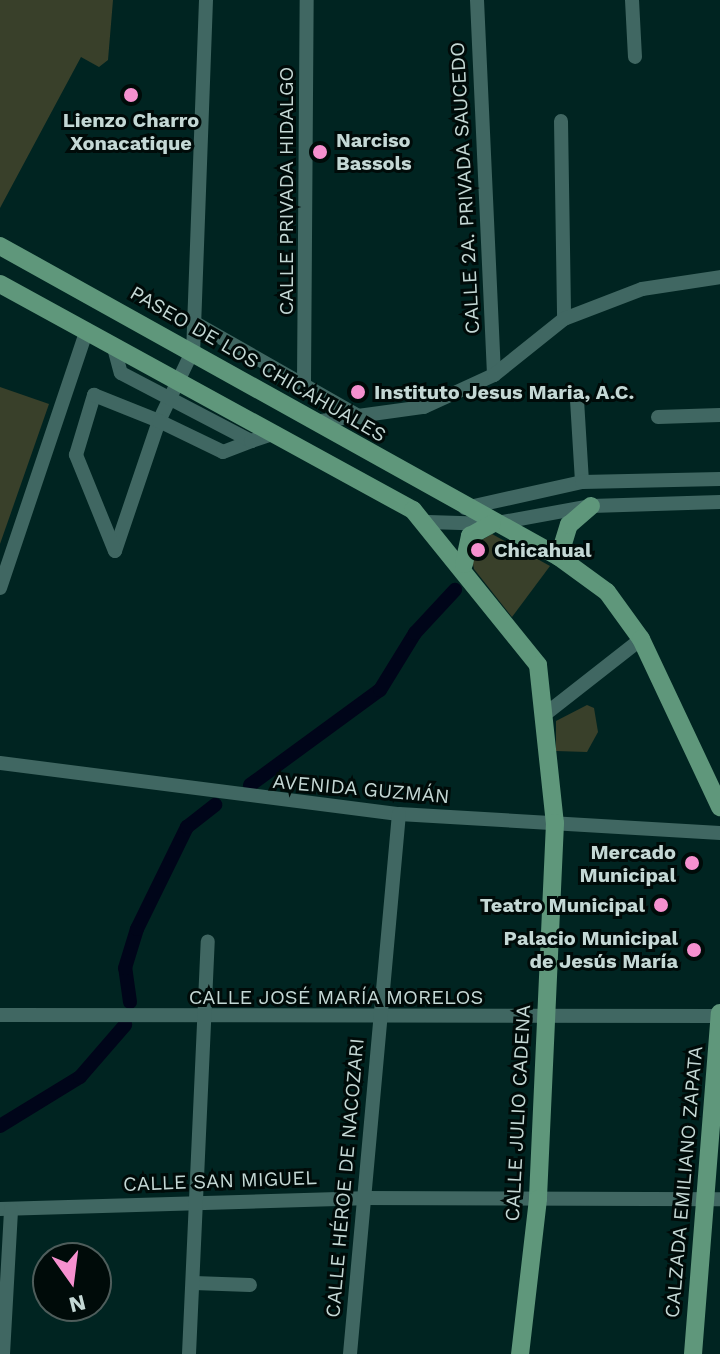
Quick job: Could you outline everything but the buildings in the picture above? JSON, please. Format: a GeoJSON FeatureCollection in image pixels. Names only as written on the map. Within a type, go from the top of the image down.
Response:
{"type":"FeatureCollection","features":[{"type":"Feature","properties":{"kind":"main road","name":"PASEO DE LOS CHICAHUALES"},"geometry":{"type":"LineString","coordinates":[[0,246],[193,350],[492,524],[559,557],[607,592],[641,639],[720,807]]}},
{"type":"Feature","properties":{"kind":"main road"},"geometry":{"type":"LineString","coordinates":[[0,284],[180,377],[420,516],[464,564]]}},
{"type":"Feature","properties":{"kind":"main road"},"geometry":{"type":"LineString","coordinates":[[420,516],[430,508],[434,491]]}},
{"type":"Feature","properties":{"kind":"main road"},"geometry":{"type":"LineString","coordinates":[[559,557],[569,525],[591,506]]}},
{"type":"Feature","properties":{"kind":"main road"},"geometry":{"type":"LineString","coordinates":[[464,564],[470,536],[492,524]]}},
{"type":"Feature","properties":{"kind":"main road","name":"CALLE JULIO CADENA"},"geometry":{"type":"LineString","coordinates":[[464,564],[538,665],[548,712],[555,823],[538,1199],[520,1354]]}},
{"type":"Feature","properties":{"kind":"main road","name":"CALZADA EMILIANO ZAPATA"},"geometry":{"type":"LineString","coordinates":[[693,1354],[712,1199],[720,1015]]}},
{"type":"Feature","properties":{"kind":"street"},"geometry":{"type":"LineString","coordinates":[[206,0],[197,324],[193,350],[159,421],[115,551],[76,455],[82,426],[94,395],[159,421],[223,452],[276,433]]}},
{"type":"Feature","properties":{"kind":"street","name":"CALLE PRIVADA HIDALGO"},"geometry":{"type":"LineString","coordinates":[[304,382],[307,0]]}},
{"type":"Feature","properties":{"kind":"street","name":"CALLE 2A. PRIVADA SAUCEDO"},"geometry":{"type":"LineString","coordinates":[[477,0],[494,375]]}},
{"type":"Feature","properties":{"kind":"street"},"geometry":{"type":"LineString","coordinates":[[632,0],[635,57]]}},
{"type":"Feature","properties":{"kind":"street"},"geometry":{"type":"LineString","coordinates":[[561,121],[564,319]]}},
{"type":"Feature","properties":{"kind":"street"},"geometry":{"type":"LineString","coordinates":[[314,422],[424,407],[494,375],[564,319],[642,289],[720,277]]}},
{"type":"Feature","properties":{"kind":"street","name":"PASEO DE LOS CHICAHUALES"},"geometry":{"type":"LineString","coordinates":[[197,324],[304,382],[360,417]]}},
{"type":"Feature","properties":{"kind":"street"},"geometry":{"type":"LineString","coordinates":[[0,588],[87,330]]}},
{"type":"Feature","properties":{"kind":"street"},"geometry":{"type":"LineString","coordinates":[[113,344],[121,373],[251,441]]}},
{"type":"Feature","properties":{"kind":"street"},"geometry":{"type":"LineString","coordinates":[[577,400],[582,482]]}},
{"type":"Feature","properties":{"kind":"street"},"geometry":{"type":"LineString","coordinates":[[658,417],[720,415]]}},
{"type":"Feature","properties":{"kind":"street"},"geometry":{"type":"LineString","coordinates":[[465,508],[582,482],[720,479]]}},
{"type":"Feature","properties":{"kind":"street"},"geometry":{"type":"LineString","coordinates":[[420,516],[492,524],[591,506],[720,502]]}},
{"type":"Feature","properties":{"kind":"street"},"geometry":{"type":"LineString","coordinates":[[548,712],[641,639]]}},
{"type":"Feature","properties":{"kind":"street","name":"AVENIDA GUZMÁN"},"geometry":{"type":"LineString","coordinates":[[0,763],[399,814],[720,833]]}},
{"type":"Feature","properties":{"kind":"street","name":"CALLE HÉROE DE NACOZARI"},"geometry":{"type":"LineString","coordinates":[[350,1354],[399,814]]}},
{"type":"Feature","properties":{"kind":"street"},"geometry":{"type":"LineString","coordinates":[[189,1354],[208,941]]}},
{"type":"Feature","properties":{"kind":"street","name":"CALLE JOSÉ MARÍA MORELOS"},"geometry":{"type":"LineString","coordinates":[[0,1015],[545,1019],[720,1015]]}},
{"type":"Feature","properties":{"kind":"street","name":"CALLE SAN MIGUEL"},"geometry":{"type":"LineString","coordinates":[[5,1209],[363,1198],[712,1199]]}},
{"type":"Feature","properties":{"kind":"street"},"geometry":{"type":"LineString","coordinates":[[3,1354],[5,1209]]}},
{"type":"Feature","properties":{"kind":"street"},"geometry":{"type":"LineString","coordinates":[[194,1283],[250,1285]]}},
{"type":"Feature","properties":{"kind":"green space"},"geometry":{"type":"Polygon","coordinates":[[[0,0],[113,0],[108,60],[99,67],[81,57],[0,208],[0,0]]]}},
{"type":"Feature","properties":{"kind":"green space"},"geometry":{"type":"Polygon","coordinates":[[[0,387],[49,404],[0,544],[0,387]]]}},
{"type":"Feature","properties":{"kind":"green space"},"geometry":{"type":"Polygon","coordinates":[[[492,534],[550,566],[512,617],[474,569],[470,547],[492,534]]]}},
{"type":"Feature","properties":{"kind":"green space"},"geometry":{"type":"Polygon","coordinates":[[[587,705],[594,708],[598,732],[587,752],[556,751],[556,721],[587,705]]]}},
{"type":"Feature","properties":{"kind":"waterway"},"geometry":{"type":"LineString","coordinates":[[250,785],[380,690],[415,633],[455,590]]}},
{"type":"Feature","properties":{"kind":"waterway"},"geometry":{"type":"LineString","coordinates":[[130,1002],[125,968],[137,929],[187,827],[215,805]]}},
{"type":"Feature","properties":{"kind":"waterway"},"geometry":{"type":"LineString","coordinates":[[0,1126],[80,1077],[125,1025]]}},
{"type":"Feature","properties":{"kind":"place","name":"Lienzo Charro Xonacatique"},"geometry":{"type":"Point","coordinates":[131,95]}},
{"type":"Feature","properties":{"kind":"place","name":"Narciso Bassols"},"geometry":{"type":"Point","coordinates":[320,152]}},
{"type":"Feature","properties":{"kind":"place","name":"Instituto Jesus Maria, A.C."},"geometry":{"type":"Point","coordinates":[358,392]}},
{"type":"Feature","properties":{"kind":"place","name":"Chicahual"},"geometry":{"type":"Point","coordinates":[478,550]}},
{"type":"Feature","properties":{"kind":"place","name":"Mercado Municipal"},"geometry":{"type":"Point","coordinates":[692,863]}},
{"type":"Feature","properties":{"kind":"place","name":"Teatro Municipal"},"geometry":{"type":"Point","coordinates":[661,905]}},
{"type":"Feature","properties":{"kind":"place","name":"Palacio Municipal de Jesús María"},"geometry":{"type":"Point","coordinates":[694,950]}}]}
